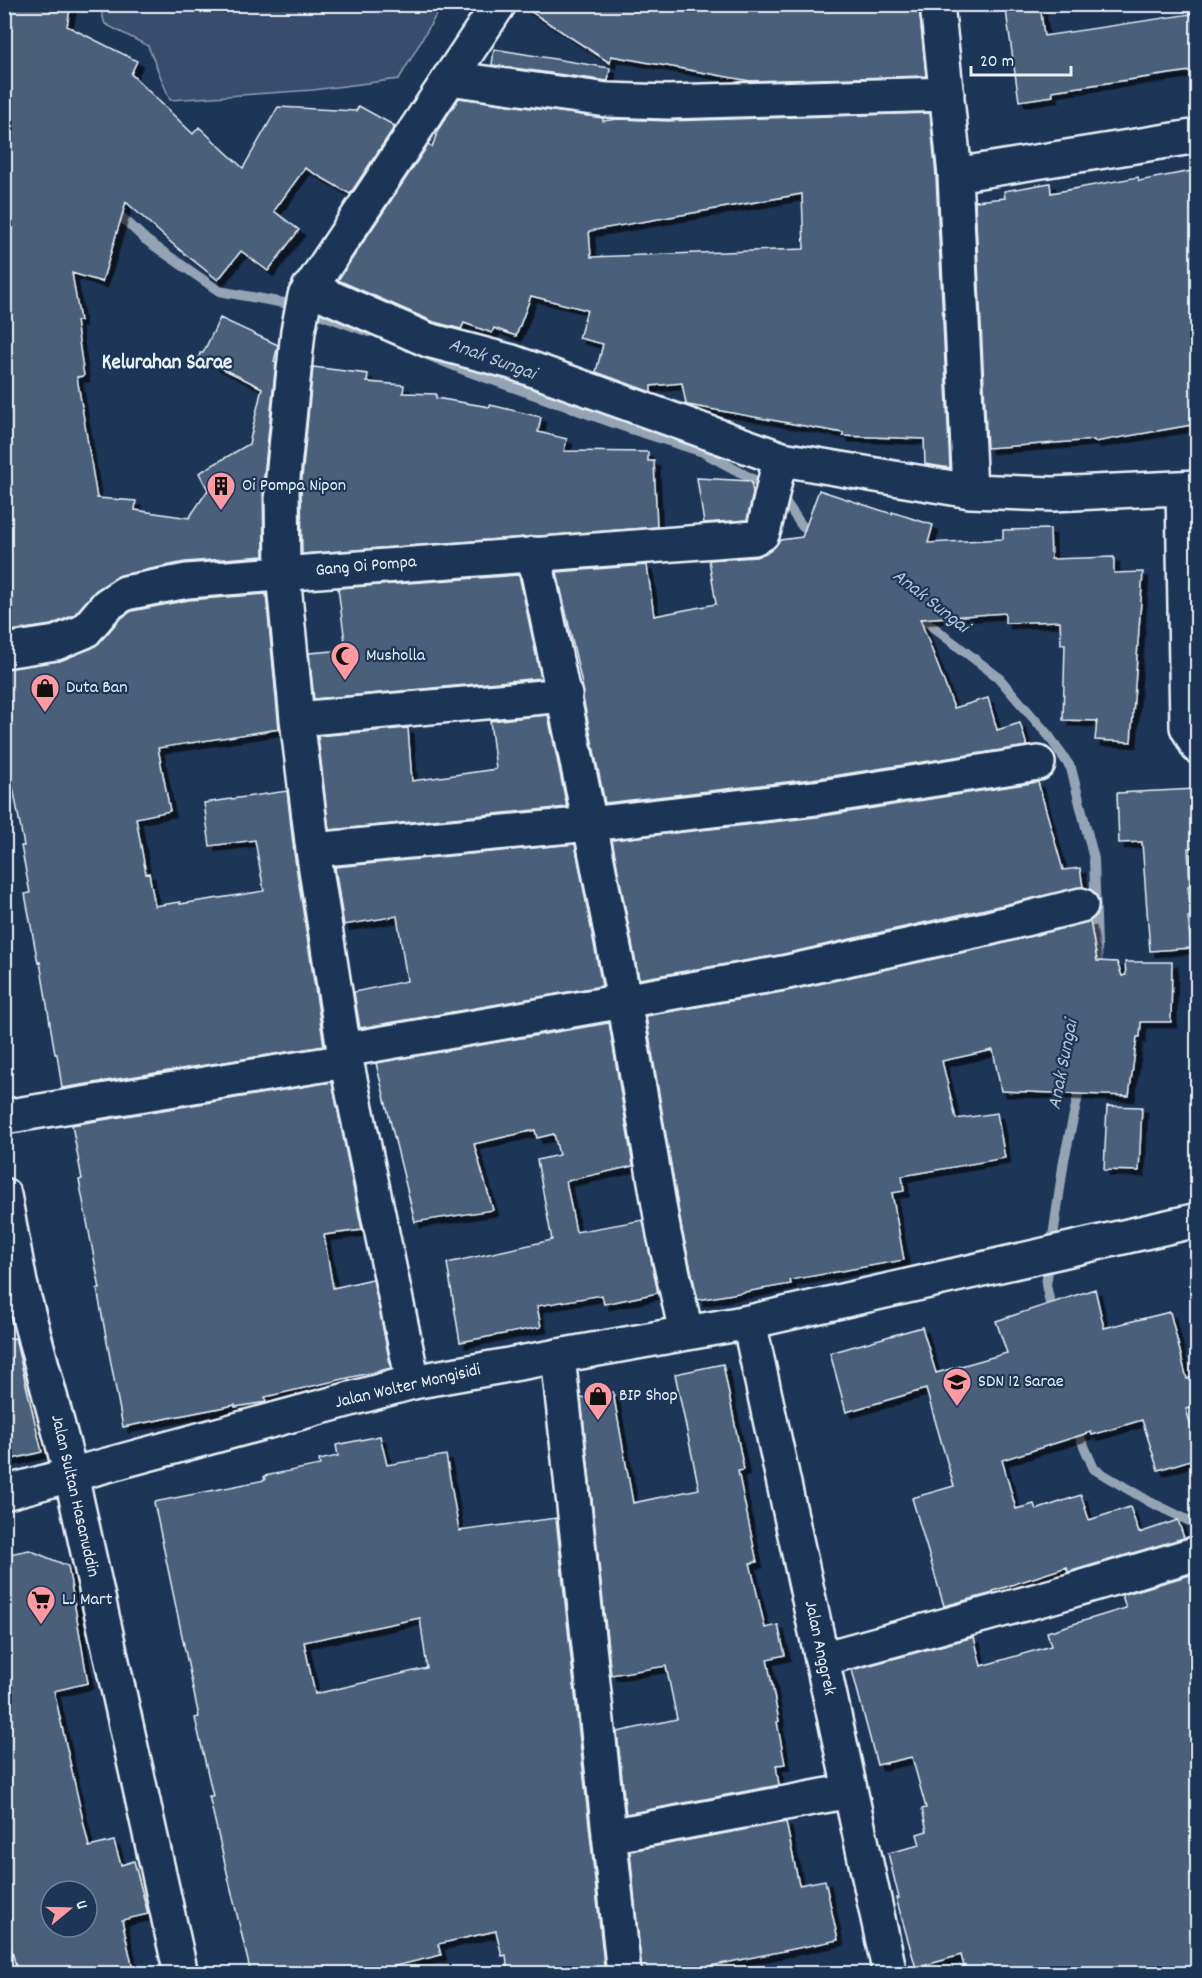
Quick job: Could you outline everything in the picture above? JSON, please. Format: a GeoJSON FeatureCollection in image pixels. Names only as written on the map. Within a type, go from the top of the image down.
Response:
{"type":"FeatureCollection","features":[{"type":"Feature","properties":{"kind":"street"},"geometry":{"type":"LineString","coordinates":[[413,1382],[345,1056],[314,850],[297,719],[283,574],[282,487],[298,331],[307,292],[499,4]]}},
{"type":"Feature","properties":{"kind":"street"},"geometry":{"type":"LineString","coordinates":[[937,4],[955,175],[970,491]]}},
{"type":"Feature","properties":{"kind":"street"},"geometry":{"type":"LineString","coordinates":[[448,78],[607,100],[668,102],[947,94]]}},
{"type":"Feature","properties":{"kind":"street"},"geometry":{"type":"LineString","coordinates":[[955,175],[1197,136]]}},
{"type":"Feature","properties":{"kind":"street"},"geometry":{"type":"LineString","coordinates":[[307,292],[428,340],[512,362],[776,479],[1053,494],[1190,487],[1187,727],[1197,747]]}},
{"type":"Feature","properties":{"kind":"street","name":"Gang Oi Pompa"},"geometry":{"type":"LineString","coordinates":[[4,651],[56,643],[85,631],[107,605],[125,593],[187,581],[747,539],[762,534],[776,479]]}},
{"type":"Feature","properties":{"kind":"street"},"geometry":{"type":"LineString","coordinates":[[534,554],[565,695],[624,1000],[664,1234],[686,1332]]}},
{"type":"Feature","properties":{"kind":"street"},"geometry":{"type":"LineString","coordinates":[[297,719],[565,695]]}},
{"type":"Feature","properties":{"kind":"street"},"geometry":{"type":"LineString","coordinates":[[314,850],[590,824],[815,798],[1038,763]]}},
{"type":"Feature","properties":{"kind":"street"},"geometry":{"type":"LineString","coordinates":[[4,1117],[345,1056],[624,1000],[783,973],[989,928],[1081,905]]}},
{"type":"Feature","properties":{"kind":"street","name":"Jalan Sultan Hasanuddin"},"geometry":{"type":"LineString","coordinates":[[4,1196],[12,1284],[71,1475],[181,1974]]}},
{"type":"Feature","properties":{"kind":"street","name":"Jalan Wolter Mongisidi"},"geometry":{"type":"LineString","coordinates":[[4,1493],[413,1382],[749,1322],[1197,1220]]}},
{"type":"Feature","properties":{"kind":"street","name":"Jalan Anggrek"},"geometry":{"type":"LineString","coordinates":[[749,1322],[890,1974]]}},
{"type":"Feature","properties":{"kind":"street"},"geometry":{"type":"LineString","coordinates":[[558,1356],[624,1974]]}},
{"type":"Feature","properties":{"kind":"street"},"geometry":{"type":"LineString","coordinates":[[822,1659],[1197,1553]]}},
{"type":"Feature","properties":{"kind":"street"},"geometry":{"type":"LineString","coordinates":[[609,1836],[850,1791]]}},
{"type":"Feature","properties":{"kind":"shaded area"},"geometry":{"type":"Polygon","coordinates":[[[99,4],[442,5],[399,79],[313,90],[170,100],[148,46],[105,24],[99,4]]]}},
{"type":"Feature","properties":{"kind":"building"},"geometry":{"type":"Polygon","coordinates":[[[4,4],[71,4],[67,26],[137,61],[131,74],[193,134],[199,127],[243,168],[278,107],[356,111],[359,106],[395,126],[350,194],[305,168],[274,211],[299,230],[268,271],[241,251],[218,280],[175,246],[126,202],[102,282],[72,273],[80,321],[76,321],[84,376],[77,377],[97,498],[136,501],[135,510],[189,518],[208,490],[199,473],[249,444],[262,388],[199,357],[220,318],[278,345],[274,362],[276,362],[263,485],[264,556],[185,562],[121,575],[96,590],[74,615],[51,625],[4,632],[4,4]]]}},
{"type":"Feature","properties":{"kind":"building"},"geometry":{"type":"Polygon","coordinates":[[[519,4],[919,4],[926,76],[750,81],[611,56],[610,63],[519,4]]]}},
{"type":"Feature","properties":{"kind":"building"},"geometry":{"type":"Polygon","coordinates":[[[1005,4],[1040,4],[1044,36],[1197,13],[1197,70],[1052,91],[1053,96],[1019,101],[1005,4]]]}},
{"type":"Feature","properties":{"kind":"building"},"geometry":{"type":"Polygon","coordinates":[[[494,49],[610,68],[608,81],[492,65],[494,49]]]}},
{"type":"Feature","properties":{"kind":"building"},"geometry":{"type":"Polygon","coordinates":[[[459,98],[603,118],[603,121],[930,113],[936,176],[950,468],[925,464],[924,439],[843,436],[843,433],[688,405],[682,383],[651,386],[651,392],[596,372],[603,344],[579,338],[587,310],[531,296],[516,336],[494,328],[492,333],[464,323],[461,329],[434,322],[338,280],[428,145],[432,147],[439,128],[459,98]],[[802,194],[589,231],[591,257],[804,249],[802,194]]]}},
{"type":"Feature","properties":{"kind":"building"},"geometry":{"type":"Polygon","coordinates":[[[1197,170],[1197,424],[1095,442],[1094,440],[987,448],[975,201],[1005,198],[1004,191],[1050,183],[1051,193],[1138,177],[1139,181],[1197,170]]]}},
{"type":"Feature","properties":{"kind":"building"},"geometry":{"type":"Polygon","coordinates":[[[313,367],[368,374],[367,382],[404,385],[403,393],[436,394],[436,398],[490,407],[490,405],[541,417],[538,432],[567,439],[564,451],[648,452],[648,461],[654,461],[657,527],[302,554],[301,488],[313,367]]]}},
{"type":"Feature","properties":{"kind":"building"},"geometry":{"type":"Polygon","coordinates":[[[697,478],[751,481],[753,493],[747,520],[704,523],[697,478]]]}},
{"type":"Feature","properties":{"kind":"building"},"geometry":{"type":"Polygon","coordinates":[[[819,490],[933,525],[928,543],[1003,539],[1003,530],[1050,529],[1051,559],[1114,557],[1114,573],[1143,572],[1131,742],[1095,740],[1097,721],[1063,720],[1065,644],[1061,644],[1060,621],[1005,623],[1005,613],[920,619],[954,708],[988,698],[997,730],[1020,723],[1027,746],[812,779],[605,803],[583,698],[584,693],[557,572],[647,565],[654,616],[716,604],[709,560],[756,557],[770,551],[780,540],[802,537],[819,490]]]}},
{"type":"Feature","properties":{"kind":"building"},"geometry":{"type":"Polygon","coordinates":[[[519,575],[541,678],[314,699],[309,653],[346,650],[338,588],[519,575]]]}},
{"type":"Feature","properties":{"kind":"building"},"geometry":{"type":"Polygon","coordinates":[[[266,594],[279,729],[158,748],[170,811],[136,818],[146,874],[149,873],[155,906],[264,891],[255,840],[210,846],[204,803],[287,791],[294,853],[324,1046],[62,1088],[40,962],[38,963],[25,894],[30,893],[21,846],[24,846],[13,787],[10,788],[4,758],[4,669],[59,661],[92,648],[120,619],[132,611],[189,600],[266,594]]]}},
{"type":"Feature","properties":{"kind":"building"},"geometry":{"type":"Polygon","coordinates":[[[548,715],[567,807],[329,830],[318,736],[408,728],[412,781],[496,769],[490,721],[548,715]]]}},
{"type":"Feature","properties":{"kind":"building"},"geometry":{"type":"Polygon","coordinates":[[[1038,782],[1063,870],[1080,868],[1083,887],[779,955],[639,979],[612,840],[817,817],[1038,782]]]}},
{"type":"Feature","properties":{"kind":"building"},"geometry":{"type":"Polygon","coordinates":[[[1197,789],[1197,846],[1188,848],[1191,916],[1188,917],[1191,948],[1150,951],[1142,842],[1119,843],[1117,793],[1197,789]]]}},
{"type":"Feature","properties":{"kind":"building"},"geometry":{"type":"Polygon","coordinates":[[[575,844],[602,986],[360,1028],[354,992],[407,981],[397,916],[344,925],[335,867],[575,844]]]}},
{"type":"Feature","properties":{"kind":"building"},"geometry":{"type":"Polygon","coordinates":[[[1090,921],[1097,961],[1117,962],[1122,976],[1126,975],[1125,962],[1172,962],[1171,1022],[1141,1022],[1129,1096],[1001,1091],[993,1050],[942,1061],[956,1119],[997,1113],[1005,1158],[902,1176],[904,1191],[892,1193],[904,1260],[790,1280],[791,1284],[698,1300],[682,1230],[646,1016],[787,991],[993,946],[1090,921]]]}},
{"type":"Feature","properties":{"kind":"building"},"geometry":{"type":"Polygon","coordinates":[[[609,1023],[633,1166],[566,1181],[576,1232],[643,1220],[658,1293],[604,1304],[602,1295],[537,1306],[541,1327],[460,1342],[447,1263],[552,1240],[537,1160],[559,1155],[554,1134],[537,1138],[535,1130],[474,1144],[493,1210],[415,1222],[376,1063],[609,1023]]]}},
{"type":"Feature","properties":{"kind":"building"},"geometry":{"type":"Polygon","coordinates":[[[332,1082],[362,1230],[324,1235],[333,1288],[373,1279],[391,1368],[265,1397],[266,1402],[235,1407],[235,1405],[123,1427],[97,1289],[100,1289],[79,1180],[82,1179],[72,1125],[332,1082]]]}},
{"type":"Feature","properties":{"kind":"building"},"geometry":{"type":"Polygon","coordinates":[[[1107,1106],[1142,1107],[1139,1171],[1104,1170],[1107,1106]]]}},
{"type":"Feature","properties":{"kind":"building"},"geometry":{"type":"Polygon","coordinates":[[[1095,1289],[1104,1328],[1170,1312],[1187,1379],[1197,1376],[1197,1406],[1186,1409],[1197,1447],[1197,1458],[1158,1470],[1142,1420],[1092,1435],[1091,1432],[1002,1460],[1016,1509],[1034,1504],[1036,1510],[1081,1495],[1089,1520],[1130,1507],[1139,1533],[1178,1520],[1184,1538],[1068,1572],[1067,1567],[993,1591],[993,1593],[944,1606],[912,1498],[954,1486],[926,1389],[846,1412],[830,1353],[922,1327],[936,1373],[1007,1353],[996,1321],[1095,1289]]]}},
{"type":"Feature","properties":{"kind":"building"},"geometry":{"type":"Polygon","coordinates":[[[15,1338],[42,1452],[4,1461],[4,1339],[15,1338]]]}},
{"type":"Feature","properties":{"kind":"building"},"geometry":{"type":"Polygon","coordinates":[[[723,1364],[744,1470],[738,1471],[757,1562],[750,1563],[765,1628],[778,1625],[785,1655],[767,1659],[785,1764],[776,1765],[779,1785],[626,1814],[617,1732],[677,1719],[666,1666],[611,1675],[581,1398],[613,1392],[633,1503],[699,1489],[675,1374],[723,1364]]]}},
{"type":"Feature","properties":{"kind":"building"},"geometry":{"type":"Polygon","coordinates":[[[380,1436],[387,1465],[446,1455],[459,1531],[556,1518],[605,1974],[508,1974],[506,1955],[502,1956],[496,1931],[438,1944],[441,1955],[387,1968],[389,1974],[251,1974],[209,1796],[213,1796],[195,1718],[199,1717],[154,1502],[265,1480],[264,1476],[320,1465],[319,1460],[338,1456],[336,1445],[380,1436]],[[420,1618],[304,1642],[315,1694],[427,1668],[420,1618]]]}},
{"type":"Feature","properties":{"kind":"building"},"geometry":{"type":"Polygon","coordinates":[[[29,1550],[68,1566],[88,1683],[54,1691],[89,1847],[114,1841],[121,1865],[134,1861],[148,1914],[122,1920],[134,1974],[18,1974],[4,1921],[4,1555],[29,1550]]]}},
{"type":"Feature","properties":{"kind":"building"},"geometry":{"type":"Polygon","coordinates":[[[1197,1573],[1197,1974],[966,1974],[961,1955],[916,1968],[896,1898],[899,1898],[888,1853],[920,1845],[917,1834],[927,1831],[922,1809],[926,1808],[912,1757],[877,1765],[852,1670],[974,1637],[981,1666],[1051,1646],[1047,1632],[1126,1608],[1122,1595],[1197,1573]]]}},
{"type":"Feature","properties":{"kind":"building"},"geometry":{"type":"Polygon","coordinates":[[[786,1822],[799,1885],[825,1880],[838,1940],[710,1966],[711,1974],[642,1974],[630,1851],[786,1822]]]}},
{"type":"Feature","properties":{"kind":"waterway","name":"Anak Sungai"},"geometry":{"type":"LineString","coordinates":[[113,209],[146,240],[219,291],[295,305],[369,332]]}},
{"type":"Feature","properties":{"kind":"waterway","name":"Anak Sungai"},"geometry":{"type":"LineString","coordinates":[[425,354],[628,428],[703,452],[780,494],[802,526],[815,536]]}},
{"type":"Feature","properties":{"kind":"waterway","name":"Anak Sungai"},"geometry":{"type":"LineString","coordinates":[[912,611],[998,677],[1049,736],[1071,768],[1094,859],[1098,975]]}},
{"type":"Feature","properties":{"kind":"waterway","name":"Anak Sungai"},"geometry":{"type":"LineString","coordinates":[[1053,1317],[1046,1285],[1064,1160],[1081,1082]]}},
{"type":"Feature","properties":{"kind":"waterway","name":"Anak Sungai"},"geometry":{"type":"LineString","coordinates":[[1074,1423],[1094,1469],[1150,1502],[1198,1525]]}},
{"type":"Feature","properties":{"kind":"place","name":"Oi Pompa Nipon"},"geometry":{"type":"Point","coordinates":[221,512]}},
{"type":"Feature","properties":{"kind":"place","name":"Musholla"},"geometry":{"type":"Point","coordinates":[345,682]}},
{"type":"Feature","properties":{"kind":"place","name":"Duta Ban"},"geometry":{"type":"Point","coordinates":[45,714]}},
{"type":"Feature","properties":{"kind":"place","name":"SDN 12 Sarae"},"geometry":{"type":"Point","coordinates":[957,1408]}},
{"type":"Feature","properties":{"kind":"place","name":"BIP Shop"},"geometry":{"type":"Point","coordinates":[598,1422]}},
{"type":"Feature","properties":{"kind":"place","name":"LJ Mart"},"geometry":{"type":"Point","coordinates":[41,1626]}},
{"type":"Feature","properties":{"kind":"district","name":"Kelurahan Sarae"},"geometry":{"type":"Point","coordinates":[167,364]}}]}
